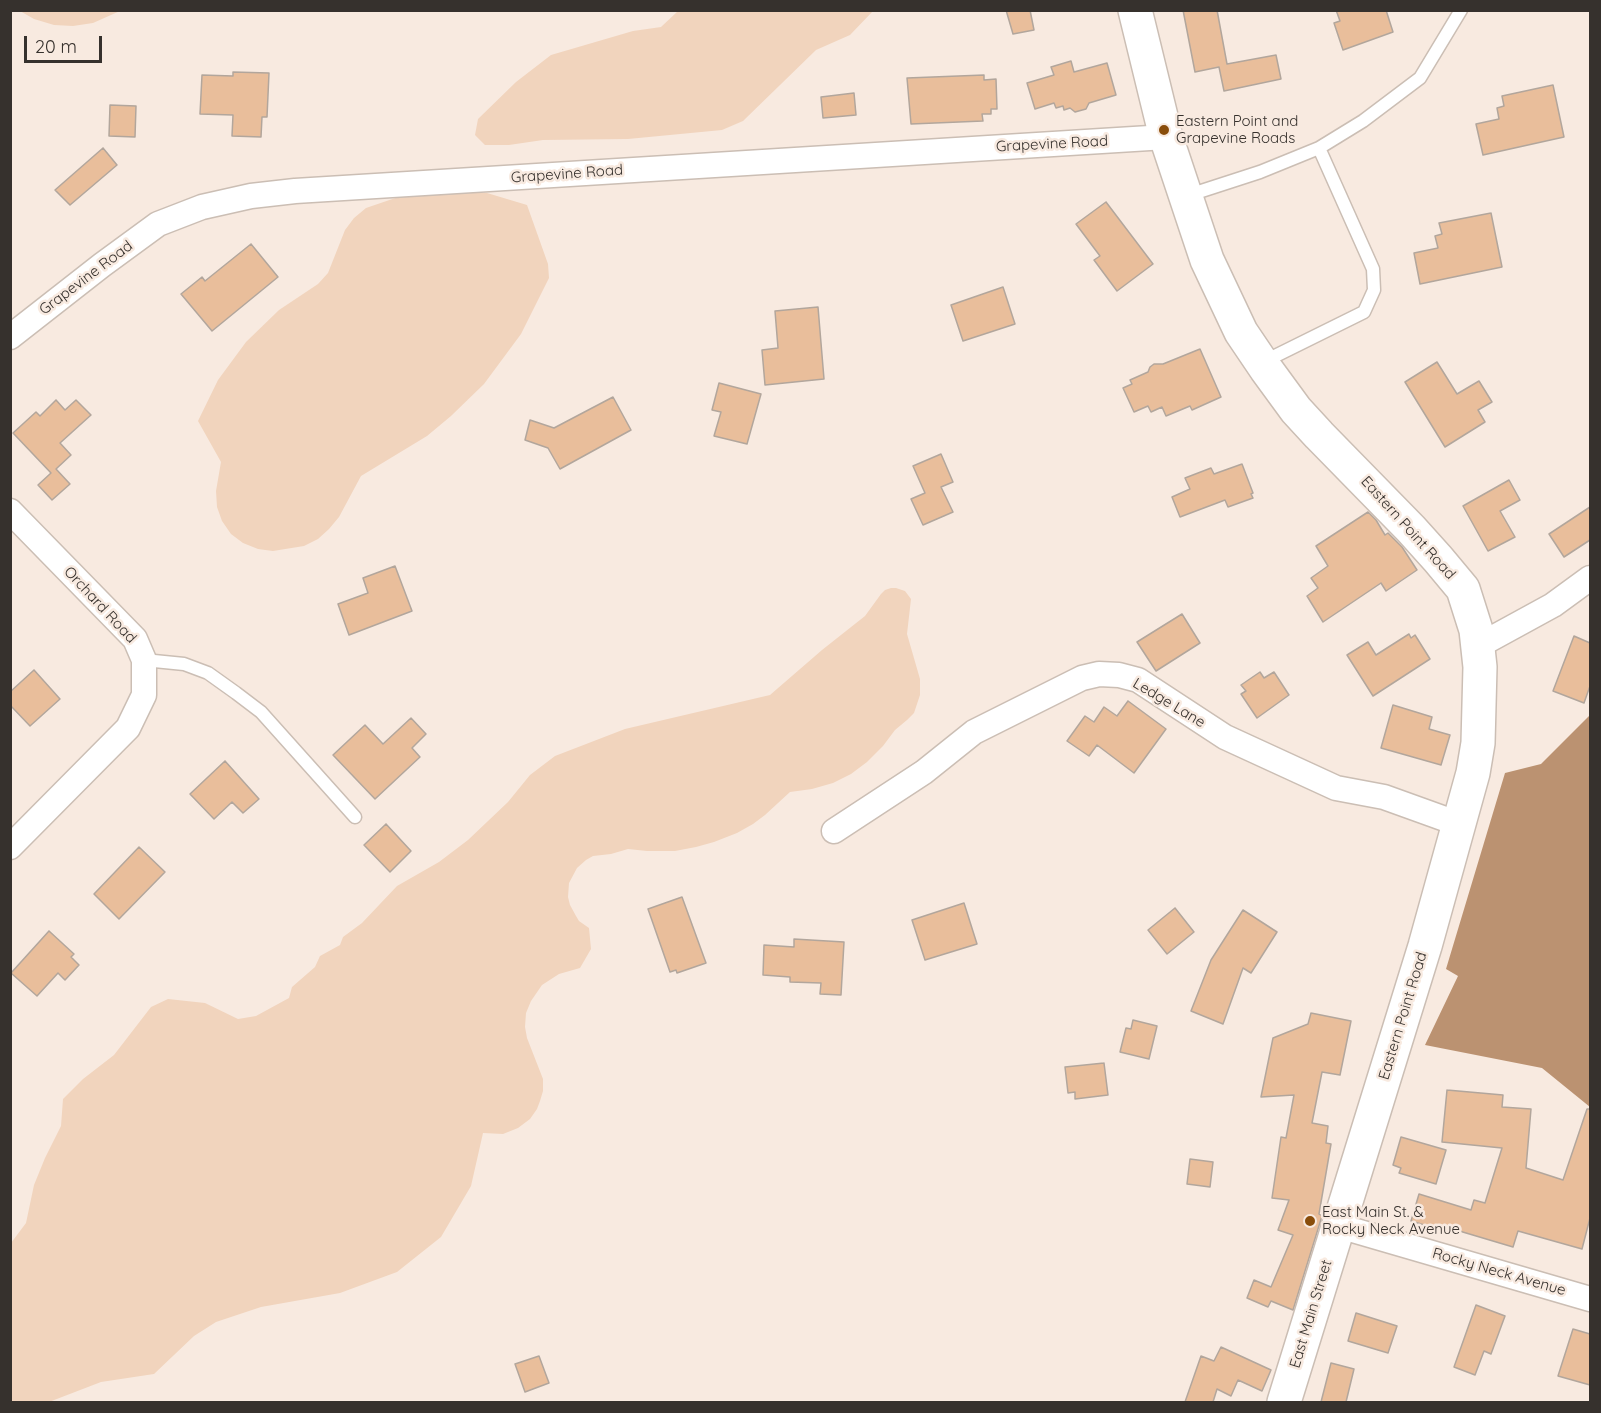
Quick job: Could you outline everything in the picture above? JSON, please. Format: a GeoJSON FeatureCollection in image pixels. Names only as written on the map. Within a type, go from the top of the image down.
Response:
{"type":"FeatureCollection","features":[{"type":"Feature","properties":{"kind":"main road","name":"Eastern Point Road"},"geometry":{"type":"LineString","coordinates":[[1135,10],[1166,137],[1208,260],[1241,332],[1296,410],[1411,528],[1463,589],[1476,630],[1480,668],[1478,743],[1473,773],[1425,946],[1339,1226]]}},
{"type":"Feature","properties":{"kind":"main road","name":"East Main Street"},"geometry":{"type":"LineString","coordinates":[[1284,1402],[1339,1226]]}},
{"type":"Feature","properties":{"kind":"street","name":"Grapevine Road"},"geometry":{"type":"LineString","coordinates":[[10,337],[158,224],[202,207],[252,196],[295,191],[1166,137]]}},
{"type":"Feature","properties":{"kind":"street","name":"Orchard Road"},"geometry":{"type":"LineString","coordinates":[[10,511],[135,639],[144,660],[144,695],[128,728],[10,847]]}},
{"type":"Feature","properties":{"kind":"street"},"geometry":{"type":"LineString","coordinates":[[1478,646],[1553,605],[1590,578]]}},
{"type":"Feature","properties":{"kind":"street","name":"Ledge Lane"},"geometry":{"type":"LineString","coordinates":[[834,831],[924,772],[974,732],[1082,678],[1100,674],[1119,675],[1138,680],[1225,737],[1336,788],[1384,797],[1459,824]]}},
{"type":"Feature","properties":{"kind":"street","name":"Rocky Neck Avenue"},"geometry":{"type":"LineString","coordinates":[[1339,1226],[1590,1299]]}},
{"type":"Feature","properties":{"kind":"lane"},"geometry":{"type":"LineString","coordinates":[[1186,196],[1260,172],[1318,148],[1363,120],[1420,78],[1461,10]]}},
{"type":"Feature","properties":{"kind":"lane"},"geometry":{"type":"LineString","coordinates":[[1261,363],[1364,312],[1374,290],[1373,268],[1318,148]]}},
{"type":"Feature","properties":{"kind":"lane"},"geometry":{"type":"LineString","coordinates":[[144,660],[184,664],[208,673],[237,693],[261,712],[355,817]]}},
{"type":"Feature","properties":{"kind":"shaded area"},"geometry":{"type":"Polygon","coordinates":[[[20,11],[120,11],[93,23],[73,26],[54,25],[34,19],[20,11]]]}},
{"type":"Feature","properties":{"kind":"shaded area"},"geometry":{"type":"Polygon","coordinates":[[[678,11],[873,11],[850,35],[816,50],[743,121],[722,130],[628,139],[543,140],[509,145],[485,145],[475,135],[478,119],[516,82],[551,55],[633,31],[661,27],[678,11]]]}},
{"type":"Feature","properties":{"kind":"shaded area"},"geometry":{"type":"Polygon","coordinates":[[[441,190],[487,193],[527,205],[548,264],[549,278],[521,334],[484,384],[451,416],[427,436],[361,476],[339,517],[318,539],[304,546],[273,551],[258,549],[243,543],[231,534],[222,521],[217,507],[216,491],[221,462],[198,421],[218,380],[246,342],[279,310],[318,284],[328,273],[345,230],[354,218],[366,208],[410,193],[441,190]]]}},
{"type":"Feature","properties":{"kind":"shaded area"},"geometry":{"type":"Polygon","coordinates":[[[891,588],[905,591],[911,599],[907,634],[920,679],[920,695],[914,713],[895,730],[867,762],[851,774],[833,783],[790,792],[753,824],[714,842],[675,851],[628,849],[593,856],[577,868],[569,883],[568,897],[579,921],[589,928],[591,949],[580,968],[559,974],[542,985],[526,1013],[527,1038],[543,1079],[540,1101],[530,1119],[518,1128],[503,1134],[483,1133],[471,1186],[441,1237],[397,1272],[340,1293],[261,1307],[216,1322],[194,1336],[154,1374],[101,1382],[49,1402],[11,1402],[11,1243],[26,1223],[34,1185],[61,1126],[63,1099],[83,1079],[114,1055],[151,1007],[168,999],[205,1003],[238,1019],[256,1016],[289,998],[292,987],[315,967],[320,956],[340,945],[343,937],[362,923],[397,886],[439,862],[468,840],[508,802],[530,775],[555,756],[625,729],[770,695],[865,616],[881,594],[891,588]]]}},
{"type":"Feature","properties":{"kind":"shaded area"},"geometry":{"type":"Polygon","coordinates":[[[1590,715],[1590,1107],[1542,1068],[1425,1045],[1458,976],[1446,969],[1505,773],[1541,764],[1590,715]]]}},
{"type":"Feature","properties":{"kind":"building"},"geometry":{"type":"Polygon","coordinates":[[[1006,10],[1030,10],[1034,30],[1013,34],[1006,10]]]}},
{"type":"Feature","properties":{"kind":"building"},"geometry":{"type":"Polygon","coordinates":[[[1183,10],[1217,10],[1227,64],[1276,55],[1281,79],[1224,91],[1219,67],[1195,72],[1183,10]]]}},
{"type":"Feature","properties":{"kind":"building"},"geometry":{"type":"Polygon","coordinates":[[[1336,10],[1386,10],[1393,32],[1343,50],[1334,23],[1340,21],[1336,10]]]}},
{"type":"Feature","properties":{"kind":"building"},"geometry":{"type":"Polygon","coordinates":[[[1071,61],[1074,72],[1107,63],[1116,95],[1089,103],[1086,109],[1075,112],[1070,108],[1064,110],[1063,106],[1056,108],[1054,103],[1035,109],[1027,83],[1054,75],[1051,67],[1071,61]]]}},
{"type":"Feature","properties":{"kind":"building"},"geometry":{"type":"Polygon","coordinates":[[[233,72],[269,73],[267,117],[262,117],[261,137],[232,136],[233,115],[200,114],[202,75],[233,76],[233,72]]]}},
{"type":"Feature","properties":{"kind":"building"},"geometry":{"type":"Polygon","coordinates":[[[984,75],[984,80],[996,79],[997,109],[991,109],[991,114],[982,114],[983,121],[911,124],[907,78],[984,75]]]}},
{"type":"Feature","properties":{"kind":"building"},"geometry":{"type":"Polygon","coordinates":[[[1553,85],[1564,137],[1483,155],[1476,124],[1499,119],[1497,108],[1504,106],[1502,96],[1553,85]]]}},
{"type":"Feature","properties":{"kind":"building"},"geometry":{"type":"Polygon","coordinates":[[[854,93],[856,115],[823,118],[821,97],[854,93]]]}},
{"type":"Feature","properties":{"kind":"building"},"geometry":{"type":"Polygon","coordinates":[[[110,105],[136,106],[135,137],[109,136],[110,105]]]}},
{"type":"Feature","properties":{"kind":"building"},"geometry":{"type":"Polygon","coordinates":[[[103,148],[117,165],[70,205],[55,190],[103,148]]]}},
{"type":"Feature","properties":{"kind":"building"},"geometry":{"type":"Polygon","coordinates":[[[1106,202],[1153,264],[1117,291],[1094,260],[1100,256],[1076,224],[1106,202]]]}},
{"type":"Feature","properties":{"kind":"building"},"geometry":{"type":"Polygon","coordinates":[[[1491,213],[1502,267],[1420,284],[1414,253],[1438,248],[1435,236],[1442,234],[1439,223],[1491,213]]]}},
{"type":"Feature","properties":{"kind":"building"},"geometry":{"type":"Polygon","coordinates":[[[251,244],[278,277],[212,331],[181,294],[202,277],[205,281],[251,244]]]}},
{"type":"Feature","properties":{"kind":"building"},"geometry":{"type":"Polygon","coordinates":[[[1003,287],[1015,324],[963,341],[951,305],[1003,287]]]}},
{"type":"Feature","properties":{"kind":"building"},"geometry":{"type":"Polygon","coordinates":[[[818,307],[824,379],[765,385],[762,350],[778,348],[775,311],[818,307]]]}},
{"type":"Feature","properties":{"kind":"building"},"geometry":{"type":"Polygon","coordinates":[[[1200,349],[1221,397],[1192,410],[1190,406],[1166,416],[1162,407],[1151,412],[1148,406],[1134,412],[1123,388],[1132,384],[1130,380],[1148,372],[1154,364],[1163,364],[1200,349]]]}},
{"type":"Feature","properties":{"kind":"building"},"geometry":{"type":"Polygon","coordinates":[[[1437,362],[1457,394],[1479,381],[1492,402],[1478,410],[1485,422],[1445,447],[1405,382],[1437,362]]]}},
{"type":"Feature","properties":{"kind":"building"},"geometry":{"type":"Polygon","coordinates":[[[719,383],[761,394],[747,444],[714,436],[721,412],[712,410],[719,383]]]}},
{"type":"Feature","properties":{"kind":"building"},"geometry":{"type":"Polygon","coordinates":[[[613,397],[631,430],[560,469],[548,448],[525,440],[530,420],[554,428],[613,397]]]}},
{"type":"Feature","properties":{"kind":"building"},"geometry":{"type":"Polygon","coordinates":[[[56,400],[65,410],[76,400],[91,415],[60,443],[71,455],[56,469],[70,484],[52,500],[38,485],[51,473],[13,433],[36,412],[40,416],[56,400]]]}},
{"type":"Feature","properties":{"kind":"building"},"geometry":{"type":"Polygon","coordinates":[[[941,454],[953,482],[941,487],[953,512],[923,525],[911,499],[925,493],[913,466],[941,454]]]}},
{"type":"Feature","properties":{"kind":"building"},"geometry":{"type":"Polygon","coordinates":[[[1242,464],[1253,498],[1228,507],[1225,500],[1180,517],[1172,497],[1190,489],[1185,478],[1211,468],[1214,474],[1242,464]]]}},
{"type":"Feature","properties":{"kind":"building"},"geometry":{"type":"Polygon","coordinates":[[[1509,480],[1520,500],[1500,511],[1515,537],[1488,551],[1463,506],[1509,480]]]}},
{"type":"Feature","properties":{"kind":"building"},"geometry":{"type":"Polygon","coordinates":[[[1590,507],[1590,540],[1564,557],[1549,534],[1590,507]]]}},
{"type":"Feature","properties":{"kind":"building"},"geometry":{"type":"Polygon","coordinates":[[[1368,512],[1385,535],[1388,533],[1402,547],[1417,570],[1386,591],[1381,583],[1323,622],[1307,596],[1318,588],[1311,578],[1328,566],[1316,546],[1368,512]]]}},
{"type":"Feature","properties":{"kind":"building"},"geometry":{"type":"Polygon","coordinates":[[[395,566],[412,611],[349,635],[338,604],[368,593],[363,578],[395,566]]]}},
{"type":"Feature","properties":{"kind":"building"},"geometry":{"type":"Polygon","coordinates":[[[1182,614],[1200,643],[1156,671],[1137,642],[1182,614]]]}},
{"type":"Feature","properties":{"kind":"building"},"geometry":{"type":"Polygon","coordinates":[[[1409,634],[1411,638],[1415,635],[1430,659],[1373,696],[1347,655],[1368,642],[1376,655],[1409,634]]]}},
{"type":"Feature","properties":{"kind":"building"},"geometry":{"type":"Polygon","coordinates":[[[1574,636],[1590,643],[1590,686],[1584,703],[1553,691],[1574,636]]]}},
{"type":"Feature","properties":{"kind":"building"},"geometry":{"type":"Polygon","coordinates":[[[34,670],[60,699],[30,726],[10,705],[10,692],[34,670]]]}},
{"type":"Feature","properties":{"kind":"building"},"geometry":{"type":"Polygon","coordinates":[[[1260,672],[1264,678],[1274,672],[1289,695],[1257,718],[1241,694],[1246,691],[1241,685],[1260,672]]]}},
{"type":"Feature","properties":{"kind":"building"},"geometry":{"type":"Polygon","coordinates":[[[1128,701],[1166,729],[1134,773],[1097,745],[1089,756],[1067,741],[1085,716],[1094,722],[1104,707],[1117,716],[1128,701]]]}},
{"type":"Feature","properties":{"kind":"building"},"geometry":{"type":"Polygon","coordinates":[[[1393,705],[1432,717],[1429,729],[1450,735],[1441,765],[1381,748],[1393,705]]]}},
{"type":"Feature","properties":{"kind":"building"},"geometry":{"type":"Polygon","coordinates":[[[411,718],[426,734],[412,748],[420,757],[375,799],[333,755],[365,725],[383,744],[411,718]]]}},
{"type":"Feature","properties":{"kind":"building"},"geometry":{"type":"Polygon","coordinates":[[[225,761],[259,799],[243,813],[232,802],[214,819],[190,794],[225,761]]]}},
{"type":"Feature","properties":{"kind":"building"},"geometry":{"type":"Polygon","coordinates":[[[386,824],[411,851],[390,872],[364,845],[386,824]]]}},
{"type":"Feature","properties":{"kind":"building"},"geometry":{"type":"Polygon","coordinates":[[[139,847],[165,872],[119,919],[94,894],[139,847]]]}},
{"type":"Feature","properties":{"kind":"building"},"geometry":{"type":"Polygon","coordinates":[[[682,897],[706,963],[677,973],[676,970],[670,972],[648,909],[682,897]]]}},
{"type":"Feature","properties":{"kind":"building"},"geometry":{"type":"Polygon","coordinates":[[[964,903],[977,944],[925,960],[912,920],[964,903]]]}},
{"type":"Feature","properties":{"kind":"building"},"geometry":{"type":"Polygon","coordinates":[[[1175,908],[1194,932],[1167,954],[1148,930],[1175,908]]]}},
{"type":"Feature","properties":{"kind":"building"},"geometry":{"type":"Polygon","coordinates":[[[1243,910],[1277,932],[1251,973],[1243,968],[1223,1024],[1191,1011],[1211,960],[1243,910]]]}},
{"type":"Feature","properties":{"kind":"building"},"geometry":{"type":"Polygon","coordinates":[[[49,931],[74,954],[71,957],[79,965],[65,980],[58,973],[37,996],[11,973],[49,931]]]}},
{"type":"Feature","properties":{"kind":"building"},"geometry":{"type":"Polygon","coordinates":[[[794,939],[844,942],[841,995],[820,994],[821,983],[790,982],[790,977],[763,975],[764,945],[794,947],[794,939]]]}},
{"type":"Feature","properties":{"kind":"building"},"geometry":{"type":"Polygon","coordinates":[[[1311,1013],[1351,1021],[1340,1075],[1322,1072],[1312,1123],[1328,1126],[1326,1143],[1331,1144],[1319,1214],[1322,1216],[1293,1310],[1271,1301],[1268,1307],[1247,1298],[1254,1280],[1271,1287],[1293,1235],[1278,1230],[1289,1200],[1272,1198],[1281,1137],[1286,1138],[1294,1095],[1261,1097],[1273,1038],[1308,1024],[1311,1013]]]}},
{"type":"Feature","properties":{"kind":"building"},"geometry":{"type":"Polygon","coordinates":[[[1133,1020],[1157,1026],[1149,1059],[1120,1052],[1126,1028],[1131,1029],[1133,1020]]]}},
{"type":"Feature","properties":{"kind":"building"},"geometry":{"type":"Polygon","coordinates":[[[1104,1063],[1108,1095],[1075,1099],[1075,1092],[1068,1093],[1065,1067],[1104,1063]]]}},
{"type":"Feature","properties":{"kind":"building"},"geometry":{"type":"Polygon","coordinates":[[[1447,1090],[1503,1095],[1502,1107],[1531,1109],[1526,1168],[1563,1180],[1587,1109],[1590,1109],[1590,1218],[1582,1249],[1518,1231],[1513,1247],[1456,1230],[1454,1234],[1411,1221],[1419,1194],[1471,1210],[1474,1200],[1485,1203],[1502,1148],[1442,1142],[1447,1090]]]}},
{"type":"Feature","properties":{"kind":"building"},"geometry":{"type":"Polygon","coordinates":[[[1401,1137],[1446,1150],[1436,1184],[1399,1173],[1401,1168],[1393,1165],[1401,1137]]]}},
{"type":"Feature","properties":{"kind":"building"},"geometry":{"type":"Polygon","coordinates":[[[1190,1159],[1213,1162],[1210,1187],[1187,1184],[1190,1159]]]}},
{"type":"Feature","properties":{"kind":"building"},"geometry":{"type":"Polygon","coordinates":[[[1476,1305],[1505,1316],[1491,1354],[1484,1351],[1475,1375],[1454,1367],[1476,1305]]]}},
{"type":"Feature","properties":{"kind":"building"},"geometry":{"type":"Polygon","coordinates":[[[1356,1313],[1397,1326],[1388,1353],[1348,1341],[1356,1313]]]}},
{"type":"Feature","properties":{"kind":"building"},"geometry":{"type":"Polygon","coordinates":[[[1573,1329],[1590,1334],[1590,1385],[1558,1376],[1573,1329]]]}},
{"type":"Feature","properties":{"kind":"building"},"geometry":{"type":"Polygon","coordinates":[[[1221,1347],[1271,1370],[1262,1391],[1238,1380],[1231,1396],[1217,1389],[1213,1402],[1185,1402],[1201,1356],[1214,1361],[1221,1347]]]}},
{"type":"Feature","properties":{"kind":"building"},"geometry":{"type":"Polygon","coordinates":[[[539,1356],[549,1383],[525,1392],[515,1364],[539,1356]]]}},
{"type":"Feature","properties":{"kind":"building"},"geometry":{"type":"Polygon","coordinates":[[[1331,1363],[1354,1369],[1346,1402],[1321,1402],[1331,1363]]]}},
{"type":"Feature","properties":{"kind":"place","name":"Eastern Point and Grapevine Roads"},"geometry":{"type":"Point","coordinates":[1164,130]}},
{"type":"Feature","properties":{"kind":"place","name":"East Main St. & Rocky Neck Avenue"},"geometry":{"type":"Point","coordinates":[1310,1221]}}]}
